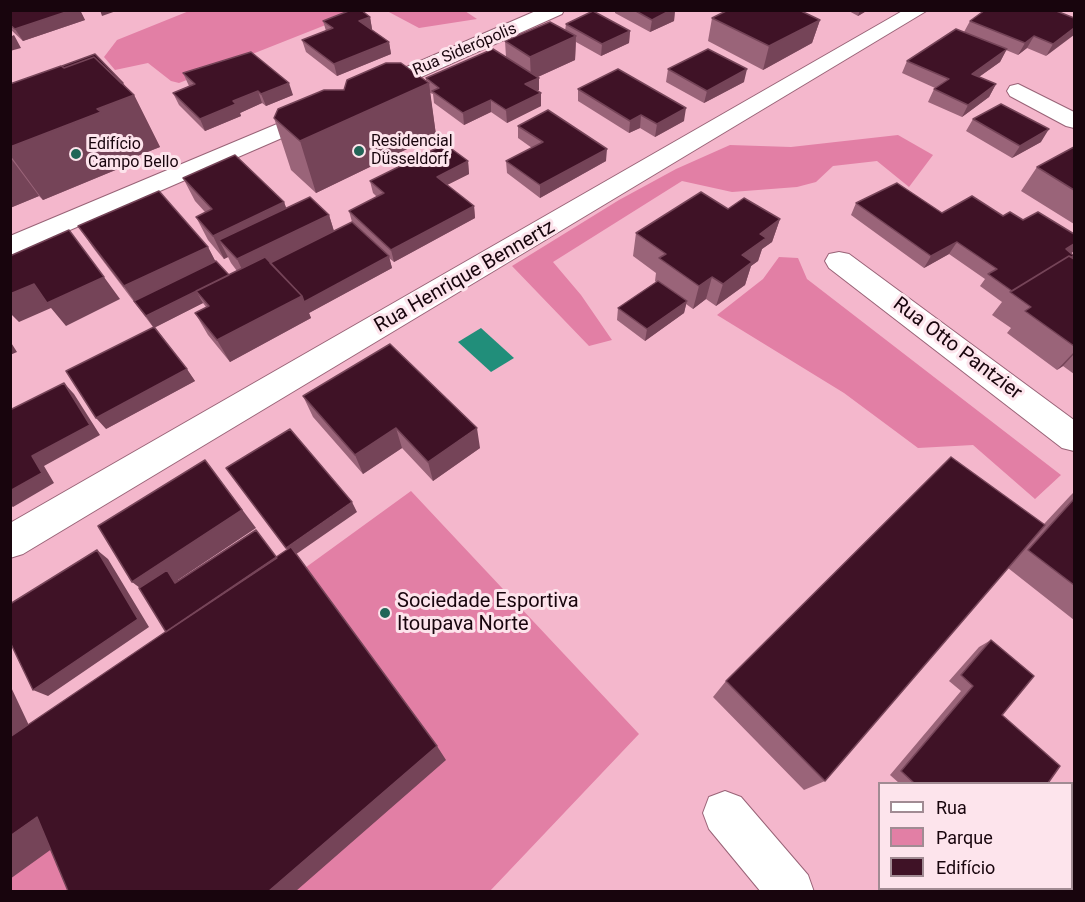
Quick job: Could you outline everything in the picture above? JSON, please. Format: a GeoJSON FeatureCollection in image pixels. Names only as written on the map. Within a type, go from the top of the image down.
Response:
{"type":"FeatureCollection","features":[{"type":"Feature","properties":{"kind":"street","name":"Rua Siderópolis"},"geometry":{"type":"LineString","coordinates":[[357,96],[555,10]]}},
{"type":"Feature","properties":{"kind":"street","name":"Rua Henrique Bennertz"},"geometry":{"type":"LineString","coordinates":[[10,543],[919,10]]}},
{"type":"Feature","properties":{"kind":"street"},"geometry":{"type":"LineString","coordinates":[[1018,91],[1074,121]]}},
{"type":"Feature","properties":{"kind":"street"},"geometry":{"type":"LineString","coordinates":[[10,247],[335,106]]}},
{"type":"Feature","properties":{"kind":"street","name":"Rua Otto Pantzier"},"geometry":{"type":"LineString","coordinates":[[839,261],[1074,438]]}},
{"type":"Feature","properties":{"kind":"street"},"geometry":{"type":"LineString","coordinates":[[726,813],[791,891]]}},
{"type":"Feature","properties":{"kind":"green space"},"geometry":{"type":"Polygon","coordinates":[[[189,11],[361,11],[179,83],[171,81],[148,63],[115,70],[104,57],[117,40],[189,11]]]}},
{"type":"Feature","properties":{"kind":"green space"},"geometry":{"type":"Polygon","coordinates":[[[387,11],[465,11],[477,19],[419,28],[387,11]]]}},
{"type":"Feature","properties":{"kind":"green space"},"geometry":{"type":"Polygon","coordinates":[[[898,135],[933,155],[909,187],[877,161],[833,166],[816,182],[797,187],[732,192],[682,181],[553,262],[581,295],[612,340],[589,346],[512,266],[619,200],[676,169],[730,145],[791,147],[898,135]]]}},
{"type":"Feature","properties":{"kind":"green space"},"geometry":{"type":"Polygon","coordinates":[[[779,257],[798,258],[807,279],[1061,475],[1035,499],[973,445],[918,448],[844,393],[717,315],[763,279],[779,257]]]}},
{"type":"Feature","properties":{"kind":"green space","name":"Sociedade Esportiva Itoupava Norte"},"geometry":{"type":"Polygon","coordinates":[[[411,491],[639,734],[490,891],[11,891],[10,782],[411,491]]]}},
{"type":"Feature","properties":{"kind":"shaded area"},"geometry":{"type":"Polygon","coordinates":[[[481,328],[514,358],[491,372],[458,342],[481,328]]]}},
{"type":"Feature","properties":{"kind":"building"},"geometry":{"type":"Polygon","coordinates":[[[10,10],[72,10],[15,29],[10,25],[10,10]]]}},
{"type":"Feature","properties":{"kind":"building"},"geometry":{"type":"Polygon","coordinates":[[[351,10],[361,10],[370,17],[359,21],[389,42],[334,64],[302,40],[333,28],[323,21],[351,10]]]}},
{"type":"Feature","properties":{"kind":"building"},"geometry":{"type":"Polygon","coordinates":[[[634,10],[671,10],[652,20],[634,10]]]}},
{"type":"Feature","properties":{"kind":"building"},"geometry":{"type":"Polygon","coordinates":[[[728,10],[799,10],[820,20],[769,46],[712,18],[728,10]]]}},
{"type":"Feature","properties":{"kind":"building"},"geometry":{"type":"Polygon","coordinates":[[[985,10],[1054,10],[1074,18],[1074,28],[1053,44],[1034,36],[1025,43],[970,21],[985,10]]]}},
{"type":"Feature","properties":{"kind":"building"},"geometry":{"type":"Polygon","coordinates":[[[593,11],[630,31],[602,44],[566,24],[593,11]]]}},
{"type":"Feature","properties":{"kind":"building"},"geometry":{"type":"Polygon","coordinates":[[[550,22],[576,36],[530,57],[505,41],[550,22]]]}},
{"type":"Feature","properties":{"kind":"building"},"geometry":{"type":"Polygon","coordinates":[[[956,29],[1007,49],[972,74],[996,84],[968,105],[934,89],[949,79],[907,61],[956,29]]]}},
{"type":"Feature","properties":{"kind":"building"},"geometry":{"type":"Polygon","coordinates":[[[493,49],[539,78],[525,84],[541,93],[506,110],[491,100],[463,113],[432,91],[439,88],[426,78],[493,49]]]}},
{"type":"Feature","properties":{"kind":"building"},"geometry":{"type":"Polygon","coordinates":[[[708,49],[747,69],[707,91],[668,69],[708,49]]]}},
{"type":"Feature","properties":{"kind":"building"},"geometry":{"type":"Polygon","coordinates":[[[251,52],[289,83],[261,94],[258,91],[233,101],[236,104],[200,119],[173,93],[195,84],[183,73],[251,52]]]}},
{"type":"Feature","properties":{"kind":"building"},"geometry":{"type":"Polygon","coordinates":[[[95,54],[123,83],[94,57],[64,68],[62,66],[95,54]]]}},
{"type":"Feature","properties":{"kind":"building"},"geometry":{"type":"Polygon","coordinates":[[[94,57],[134,95],[97,109],[101,112],[10,147],[10,84],[94,57]]]}},
{"type":"Feature","properties":{"kind":"building"},"geometry":{"type":"Polygon","coordinates":[[[386,63],[401,63],[429,83],[300,141],[274,118],[278,109],[324,90],[344,90],[347,80],[386,63]]]}},
{"type":"Feature","properties":{"kind":"building"},"geometry":{"type":"Polygon","coordinates":[[[618,69],[686,108],[657,124],[641,115],[630,121],[578,89],[618,69]]]}},
{"type":"Feature","properties":{"kind":"building"},"geometry":{"type":"Polygon","coordinates":[[[1001,104],[1049,129],[1020,146],[973,119],[1001,104]]]}},
{"type":"Feature","properties":{"kind":"building"},"geometry":{"type":"Polygon","coordinates":[[[548,110],[607,149],[540,185],[506,161],[543,142],[518,126],[548,110]]]}},
{"type":"Feature","properties":{"kind":"building"},"geometry":{"type":"Polygon","coordinates":[[[445,144],[468,161],[437,177],[474,206],[391,250],[349,211],[384,193],[370,181],[445,144]]]}},
{"type":"Feature","properties":{"kind":"building"},"geometry":{"type":"Polygon","coordinates":[[[1074,147],[1074,190],[1037,167],[1074,147]]]}},
{"type":"Feature","properties":{"kind":"building"},"geometry":{"type":"Polygon","coordinates":[[[235,155],[284,202],[213,236],[196,217],[212,209],[183,178],[235,155]]]}},
{"type":"Feature","properties":{"kind":"building"},"geometry":{"type":"Polygon","coordinates":[[[897,183],[942,213],[972,196],[1003,216],[1010,212],[1023,220],[1038,212],[1074,234],[1074,244],[1066,249],[1074,256],[1069,256],[1012,291],[988,274],[997,269],[957,242],[931,256],[856,203],[897,183]]]}},
{"type":"Feature","properties":{"kind":"building"},"geometry":{"type":"Polygon","coordinates":[[[159,191],[208,247],[124,286],[78,226],[159,191]]]}},
{"type":"Feature","properties":{"kind":"building"},"geometry":{"type":"Polygon","coordinates":[[[701,192],[728,209],[744,198],[780,219],[760,234],[766,238],[742,255],[752,262],[723,284],[712,277],[699,286],[659,258],[666,254],[636,233],[701,192]]]}},
{"type":"Feature","properties":{"kind":"building"},"geometry":{"type":"Polygon","coordinates":[[[310,197],[329,215],[237,259],[219,240],[310,197]]]}},
{"type":"Feature","properties":{"kind":"building"},"geometry":{"type":"Polygon","coordinates":[[[352,222],[389,256],[304,302],[302,296],[270,263],[352,222]]]}},
{"type":"Feature","properties":{"kind":"building"},"geometry":{"type":"Polygon","coordinates":[[[69,230],[104,277],[47,303],[34,284],[10,294],[10,256],[69,230]]]}},
{"type":"Feature","properties":{"kind":"building"},"geometry":{"type":"Polygon","coordinates":[[[1069,256],[1074,259],[1074,346],[1025,311],[1031,307],[1010,292],[1069,256]]]}},
{"type":"Feature","properties":{"kind":"building"},"geometry":{"type":"Polygon","coordinates":[[[265,257],[302,296],[217,340],[195,313],[209,306],[196,291],[265,257]]]}},
{"type":"Feature","properties":{"kind":"building"},"geometry":{"type":"Polygon","coordinates":[[[216,261],[229,275],[146,316],[134,301],[216,261]]]}},
{"type":"Feature","properties":{"kind":"building"},"geometry":{"type":"Polygon","coordinates":[[[658,281],[687,301],[647,329],[618,308],[658,281]]]}},
{"type":"Feature","properties":{"kind":"building"},"geometry":{"type":"Polygon","coordinates":[[[154,327],[187,369],[96,418],[66,371],[154,327]]]}},
{"type":"Feature","properties":{"kind":"building"},"geometry":{"type":"Polygon","coordinates":[[[390,344],[477,428],[428,462],[396,428],[355,455],[303,396],[390,344]]]}},
{"type":"Feature","properties":{"kind":"building"},"geometry":{"type":"Polygon","coordinates":[[[64,383],[90,425],[32,456],[42,473],[10,491],[10,410],[64,383]]]}},
{"type":"Feature","properties":{"kind":"building"},"geometry":{"type":"Polygon","coordinates":[[[290,429],[352,502],[286,548],[226,468],[290,429]]]}},
{"type":"Feature","properties":{"kind":"building"},"geometry":{"type":"Polygon","coordinates":[[[951,457],[1045,525],[825,781],[726,681],[951,457]]]}},
{"type":"Feature","properties":{"kind":"building"},"geometry":{"type":"Polygon","coordinates":[[[205,460],[242,510],[132,582],[98,526],[205,460]]]}},
{"type":"Feature","properties":{"kind":"building"},"geometry":{"type":"Polygon","coordinates":[[[1074,499],[1074,585],[1028,550],[1074,499]]]}},
{"type":"Feature","properties":{"kind":"building"},"geometry":{"type":"Polygon","coordinates":[[[256,530],[277,558],[166,632],[139,588],[167,570],[175,583],[256,530]]]}},
{"type":"Feature","properties":{"kind":"building"},"geometry":{"type":"Polygon","coordinates":[[[291,547],[437,746],[269,891],[68,891],[37,817],[10,836],[10,737],[291,547]]]}},
{"type":"Feature","properties":{"kind":"building"},"geometry":{"type":"Polygon","coordinates":[[[97,550],[138,619],[33,690],[10,642],[10,604],[97,550]]]}},
{"type":"Feature","properties":{"kind":"building"},"geometry":{"type":"Polygon","coordinates":[[[991,640],[1034,676],[1002,715],[1060,766],[1049,782],[913,782],[901,771],[973,686],[961,675],[991,640]]]}},
{"type":"Feature","properties":{"kind":"building"},"geometry":{"type":"Polygon","coordinates":[[[1073,813],[1074,891],[1016,891],[1073,890],[1073,813]]]}},
{"type":"Feature","properties":{"kind":"place","name":"Residencial Düsseldorf"},"geometry":{"type":"Point","coordinates":[359,151]}},
{"type":"Feature","properties":{"kind":"place","name":"Edifício Campo Bello"},"geometry":{"type":"Point","coordinates":[76,154]}},
{"type":"Feature","properties":{"kind":"place","name":"Sociedade Esportiva Itoupava Norte"},"geometry":{"type":"Point","coordinates":[385,613]}}]}
